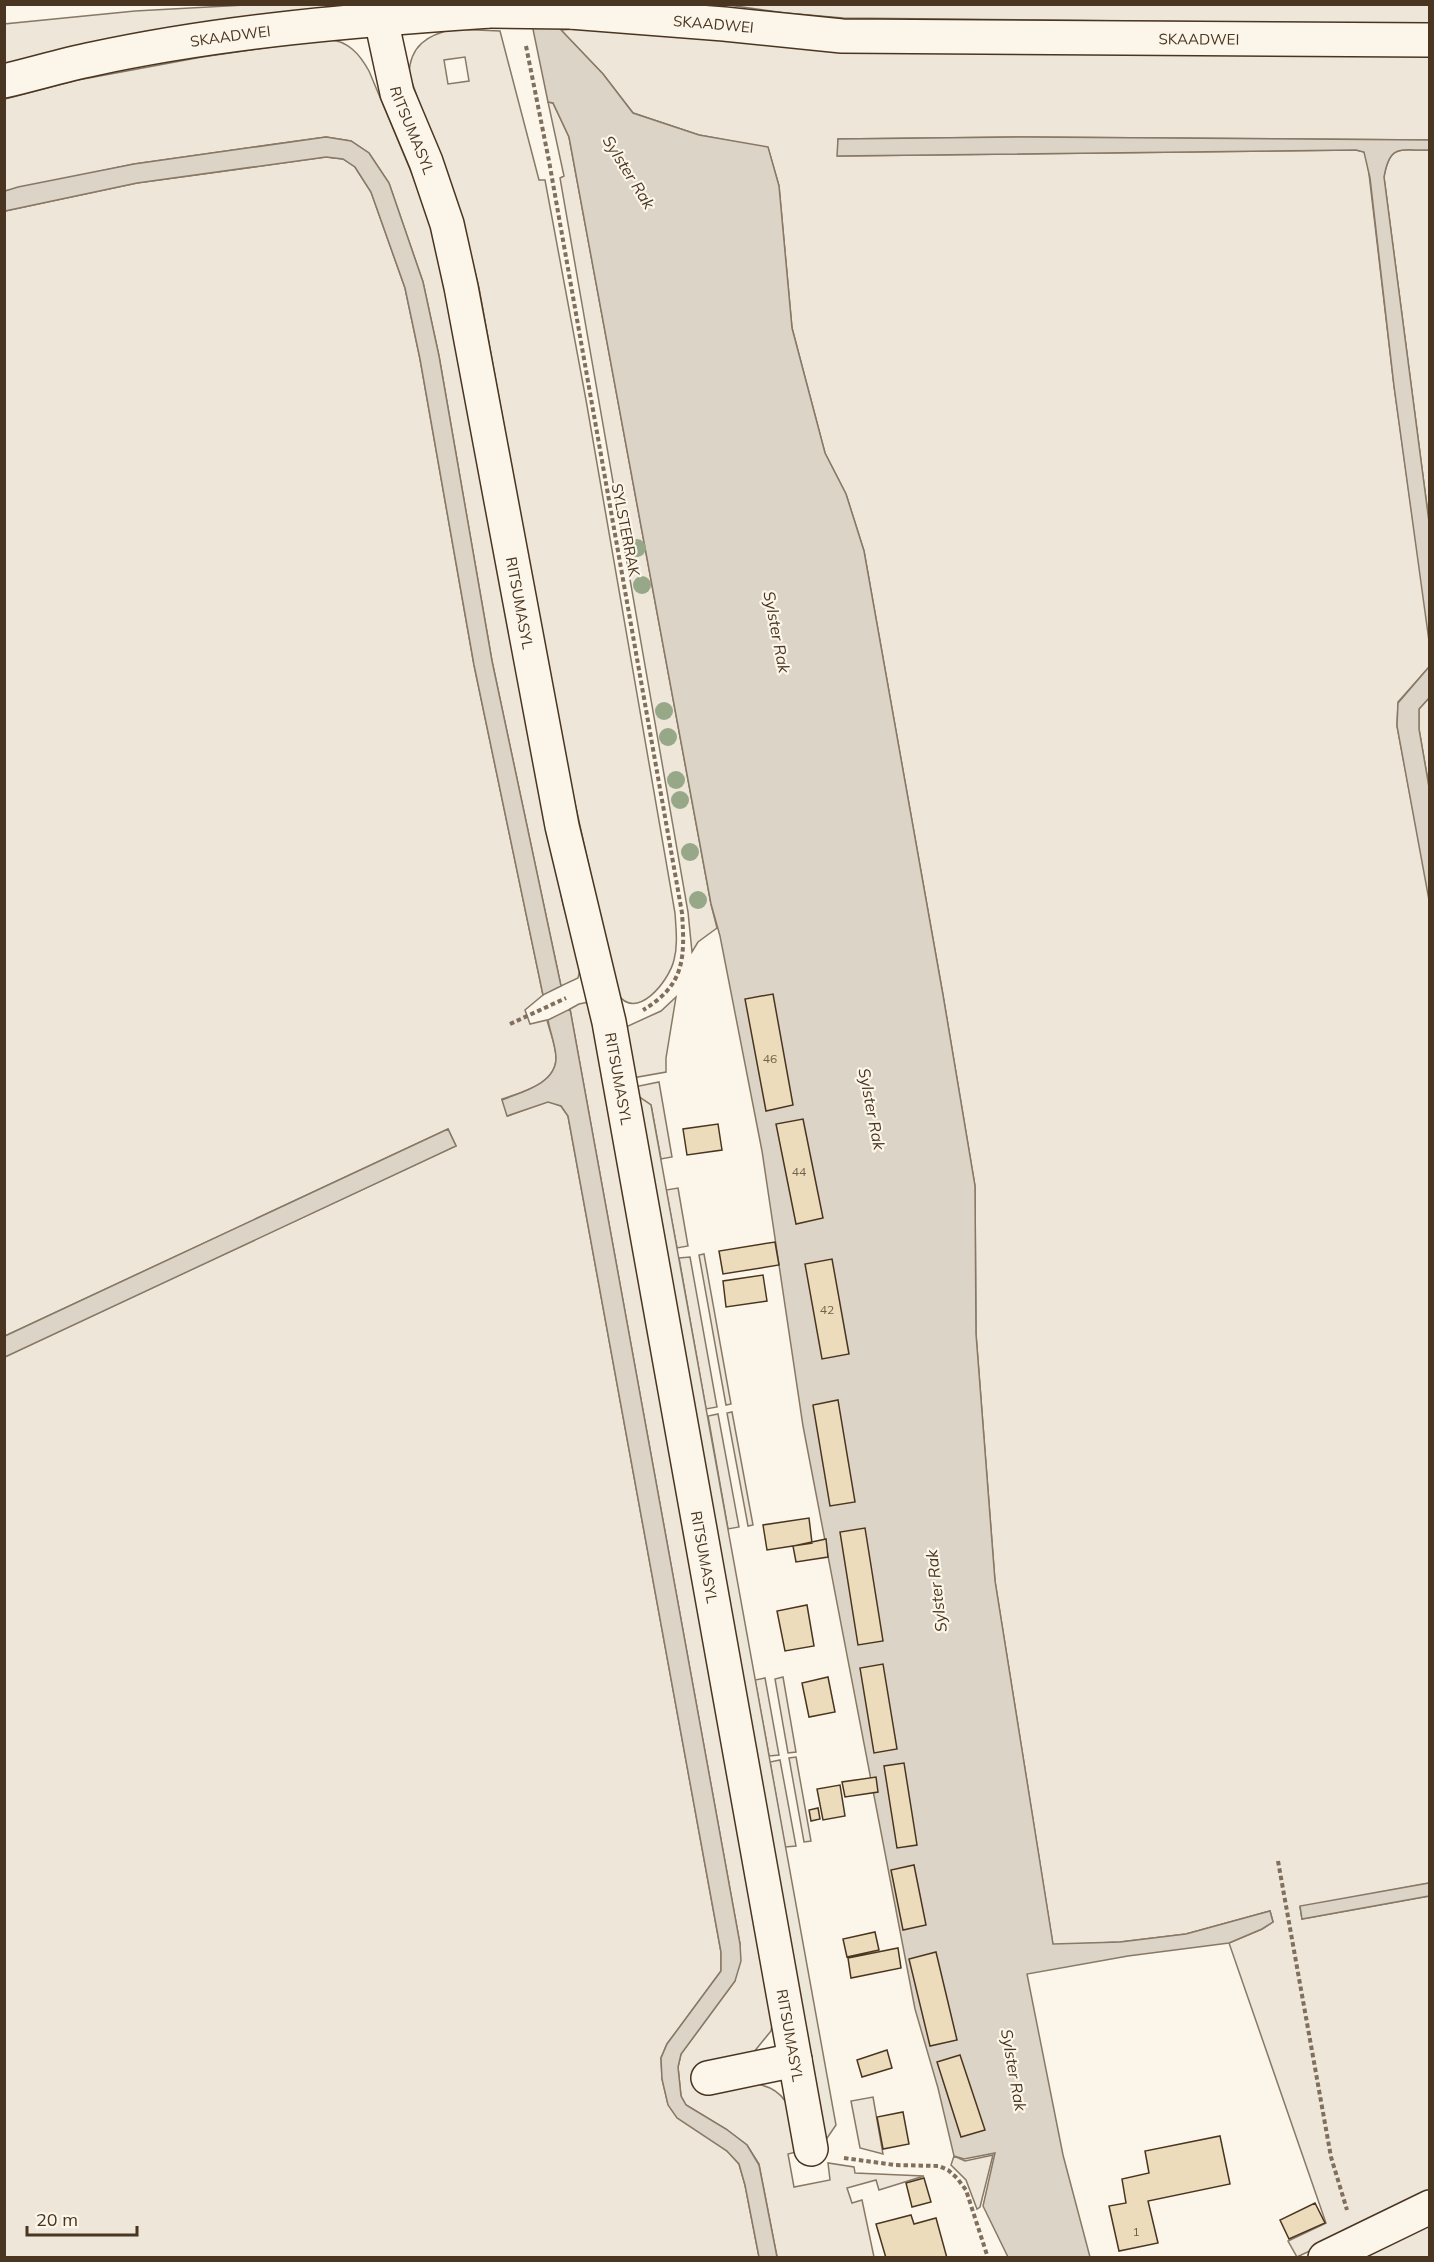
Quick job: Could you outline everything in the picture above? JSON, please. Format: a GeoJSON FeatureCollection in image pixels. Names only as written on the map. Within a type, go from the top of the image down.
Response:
{"type":"FeatureCollection","features":[{"type":"Feature","properties":{"kind":"street","name":"SKAADWEI"},"geometry":{"type":"LineString","coordinates":[[4,81],[93,59],[237,34],[381,19],[490,11],[570,12],[842,36],[1430,40]]}},
{"type":"Feature","properties":{"kind":"street","name":"RITSUMASYL"},"geometry":{"type":"LineString","coordinates":[[381,19],[397,93],[426,162],[455,256],[562,826],[609,1022],[812,2149]]}},
{"type":"Feature","properties":{"kind":"street"},"geometry":{"type":"LineString","coordinates":[[708,2078],[795,2060]]}},
{"type":"Feature","properties":{"kind":"street"},"geometry":{"type":"LineString","coordinates":[[1325,2258],[1430,2207]]}},
{"type":"Feature","properties":{"kind":"path","name":"SYLSTERRAK"},"geometry":{"type":"LineString","coordinates":[[524,38],[549,161],[682,913],[684,946],[682,964],[670,989],[657,1001],[642,1010],[609,1022]]}},
{"type":"Feature","properties":{"kind":"path"},"geometry":{"type":"LineString","coordinates":[[510,1024],[598,983]]}},
{"type":"Feature","properties":{"kind":"path"},"geometry":{"type":"LineString","coordinates":[[1278,1861],[1331,2157],[1360,2240]]}},
{"type":"Feature","properties":{"kind":"path"},"geometry":{"type":"LineString","coordinates":[[857,2161],[939,2166],[948,2170],[966,2190],[988,2258]]}},
{"type":"Feature","properties":{"kind":"shaded area"},"geometry":{"type":"Polygon","coordinates":[[[1429,4],[1430,24],[843,18],[728,5],[1429,4]]]}},
{"type":"Feature","properties":{"kind":"shaded area"},"geometry":{"type":"Polygon","coordinates":[[[245,5],[370,5],[5,65],[4,24],[135,11],[245,5]]]}},
{"type":"Feature","properties":{"kind":"shaded area"},"geometry":{"type":"Polygon","coordinates":[[[573,26],[836,51],[1002,54],[1429,55],[1429,140],[1025,137],[838,139],[838,156],[1356,150],[1364,152],[1367,157],[1394,386],[1430,641],[1429,667],[1398,702],[1397,726],[1430,900],[1430,1883],[1300,1907],[1302,1919],[1429,1896],[1430,2194],[1297,2257],[1288,2241],[1326,2223],[1229,1943],[1273,1922],[1270,1911],[1186,1934],[1120,1942],[1053,1945],[995,1581],[976,1334],[975,1186],[864,551],[846,494],[825,453],[792,328],[779,186],[768,148],[699,135],[633,113],[603,74],[561,30],[573,29],[573,26]]]}},
{"type":"Feature","properties":{"kind":"shaded area"},"geometry":{"type":"Polygon","coordinates":[[[453,29],[500,31],[539,180],[545,180],[586,400],[675,913],[676,949],[671,969],[651,996],[633,1003],[625,1001],[617,993],[563,749],[479,288],[462,221],[409,74],[413,56],[422,43],[428,38],[453,29]],[[465,57],[444,60],[448,84],[469,81],[465,57]]]}},
{"type":"Feature","properties":{"kind":"shaded area"},"geometry":{"type":"Polygon","coordinates":[[[327,39],[347,45],[369,71],[427,210],[444,274],[563,904],[581,966],[578,978],[561,986],[492,661],[439,356],[423,282],[389,183],[369,153],[351,141],[326,137],[134,164],[5,191],[5,99],[78,80],[202,57],[327,39]]]}},
{"type":"Feature","properties":{"kind":"shaded area"},"geometry":{"type":"Polygon","coordinates":[[[548,102],[553,103],[569,137],[717,928],[698,942],[692,952],[688,912],[560,178],[564,176],[548,102]]]}},
{"type":"Feature","properties":{"kind":"shaded area"},"geometry":{"type":"Polygon","coordinates":[[[1429,150],[1429,522],[1384,177],[1389,159],[1398,151],[1429,150]]]}},
{"type":"Feature","properties":{"kind":"shaded area"},"geometry":{"type":"Polygon","coordinates":[[[326,157],[343,159],[355,167],[371,192],[405,288],[420,359],[474,665],[543,995],[525,1010],[530,1024],[547,1020],[556,1053],[554,1067],[544,1081],[528,1090],[502,1099],[508,1116],[548,1101],[561,1106],[568,1116],[721,1952],[721,1971],[667,2044],[661,2058],[662,2079],[668,2104],[727,2151],[739,2164],[759,2257],[5,2257],[4,1357],[456,1146],[448,1129],[5,1336],[5,211],[137,183],[326,157]]]}},
{"type":"Feature","properties":{"kind":"shaded area"},"geometry":{"type":"Polygon","coordinates":[[[1429,698],[1429,787],[1419,729],[1419,709],[1429,698]]]}},
{"type":"Feature","properties":{"kind":"shaded area"},"geometry":{"type":"Polygon","coordinates":[[[676,997],[666,1058],[666,1072],[632,1078],[626,1031],[628,1026],[661,1011],[676,997]]]}},
{"type":"Feature","properties":{"kind":"shaded area"},"geometry":{"type":"Polygon","coordinates":[[[589,1002],[774,2015],[771,2031],[753,2053],[750,2083],[774,2090],[788,2105],[800,2151],[788,2154],[794,2187],[830,2180],[828,2163],[854,2167],[855,2173],[924,2176],[879,2190],[876,2180],[847,2188],[852,2203],[862,2200],[874,2257],[777,2257],[759,2164],[747,2145],[726,2129],[686,2105],[681,2096],[678,2067],[681,2054],[735,1981],[740,1944],[570,1009],[589,1002]]]}},
{"type":"Feature","properties":{"kind":"shaded area"},"geometry":{"type":"Polygon","coordinates":[[[659,1082],[672,1157],[661,1159],[651,1105],[635,1094],[634,1087],[659,1082]]]}},
{"type":"Feature","properties":{"kind":"shaded area"},"geometry":{"type":"Polygon","coordinates":[[[635,1094],[651,1105],[836,2125],[825,2141],[635,1094]]]}},
{"type":"Feature","properties":{"kind":"shaded area"},"geometry":{"type":"Polygon","coordinates":[[[678,1188],[688,1246],[677,1248],[666,1190],[678,1188]]]}},
{"type":"Feature","properties":{"kind":"shaded area"},"geometry":{"type":"Polygon","coordinates":[[[704,1254],[731,1404],[726,1405],[699,1255],[704,1254]]]}},
{"type":"Feature","properties":{"kind":"shaded area"},"geometry":{"type":"Polygon","coordinates":[[[690,1257],[717,1407],[706,1409],[679,1258],[690,1257]]]}},
{"type":"Feature","properties":{"kind":"shaded area"},"geometry":{"type":"Polygon","coordinates":[[[732,1412],[753,1525],[748,1526],[727,1413],[732,1412]]]}},
{"type":"Feature","properties":{"kind":"shaded area"},"geometry":{"type":"Polygon","coordinates":[[[718,1414],[739,1527],[728,1529],[708,1416],[718,1414]]]}},
{"type":"Feature","properties":{"kind":"shaded area"},"geometry":{"type":"Polygon","coordinates":[[[783,1677],[796,1752],[788,1753],[775,1679],[783,1677]]]}},
{"type":"Feature","properties":{"kind":"shaded area"},"geometry":{"type":"Polygon","coordinates":[[[765,1678],[779,1755],[769,1756],[755,1680],[765,1678]]]}},
{"type":"Feature","properties":{"kind":"shaded area"},"geometry":{"type":"Polygon","coordinates":[[[796,1757],[811,1841],[804,1842],[789,1758],[796,1757]]]}},
{"type":"Feature","properties":{"kind":"shaded area"},"geometry":{"type":"Polygon","coordinates":[[[780,1760],[796,1846],[785,1847],[770,1762],[780,1760]]]}},
{"type":"Feature","properties":{"kind":"shaded area"},"geometry":{"type":"Polygon","coordinates":[[[873,2097],[883,2154],[860,2148],[851,2101],[873,2097]]]}},
{"type":"Feature","properties":{"kind":"shaded area"},"geometry":{"type":"Polygon","coordinates":[[[993,2155],[980,2207],[977,2209],[966,2180],[951,2165],[954,2156],[965,2161],[993,2155]]]}},
{"type":"Feature","properties":{"kind":"shaded area"},"geometry":{"type":"Polygon","coordinates":[[[1429,2223],[1429,2257],[1354,2258],[1429,2223]]]}},
{"type":"Feature","properties":{"kind":"water","name":"Sylster Rak"},"geometry":{"type":"Polygon","coordinates":[[[528,5],[556,5],[561,30],[603,74],[633,113],[699,135],[768,147],[779,186],[792,328],[825,453],[846,494],[864,551],[975,1186],[976,1334],[995,1581],[1053,1944],[1120,1942],[1186,1934],[1270,1911],[1273,1922],[1229,1943],[1128,1956],[1027,1974],[1063,2155],[1090,2257],[1008,2257],[983,2206],[995,2153],[964,2159],[954,2156],[938,2088],[915,2009],[803,1426],[762,1151],[720,936],[711,904],[569,137],[553,103],[548,102],[528,5]]]}},
{"type":"Feature","properties":{"kind":"water"},"geometry":{"type":"Polygon","coordinates":[[[326,137],[351,141],[369,153],[389,183],[423,282],[439,356],[492,661],[561,986],[543,995],[474,665],[420,359],[405,288],[371,192],[355,167],[343,159],[326,157],[137,183],[5,211],[5,191],[18,187],[134,164],[326,137]]]}},
{"type":"Feature","properties":{"kind":"water"},"geometry":{"type":"Polygon","coordinates":[[[1025,137],[1429,140],[1429,150],[1404,150],[1393,154],[1386,166],[1384,177],[1429,522],[1429,641],[1394,386],[1370,178],[1364,152],[1356,150],[837,156],[838,139],[1025,137]]]}},
{"type":"Feature","properties":{"kind":"water"},"geometry":{"type":"Polygon","coordinates":[[[1429,667],[1429,698],[1419,709],[1419,729],[1429,787],[1429,900],[1397,726],[1398,703],[1429,667]]]}},
{"type":"Feature","properties":{"kind":"water"},"geometry":{"type":"Polygon","coordinates":[[[570,1009],[740,1944],[741,1961],[735,1981],[681,2054],[678,2067],[681,2096],[686,2105],[726,2129],[747,2145],[759,2165],[777,2257],[759,2257],[739,2164],[727,2151],[677,2118],[668,2105],[662,2079],[661,2058],[667,2044],[721,1971],[721,1952],[568,1116],[561,1106],[548,1102],[507,1116],[502,1100],[536,1086],[550,1074],[556,1058],[548,1020],[570,1009]]]}},
{"type":"Feature","properties":{"kind":"water"},"geometry":{"type":"Polygon","coordinates":[[[448,1129],[456,1146],[5,1357],[5,1336],[448,1129]]]}},
{"type":"Feature","properties":{"kind":"water"},"geometry":{"type":"Polygon","coordinates":[[[1429,1883],[1429,1896],[1302,1919],[1300,1906],[1429,1883]]]}},
{"type":"Feature","properties":{"kind":"building"},"geometry":{"type":"Polygon","coordinates":[[[773,994],[793,1105],[766,1111],[745,999],[773,994]]]}},
{"type":"Feature","properties":{"kind":"building"},"geometry":{"type":"Polygon","coordinates":[[[803,1119],[823,1218],[796,1224],[776,1124],[803,1119]]]}},
{"type":"Feature","properties":{"kind":"building"},"geometry":{"type":"Polygon","coordinates":[[[718,1124],[722,1150],[687,1155],[683,1129],[718,1124]]]}},
{"type":"Feature","properties":{"kind":"building"},"geometry":{"type":"Polygon","coordinates":[[[775,1242],[779,1265],[723,1274],[719,1251],[775,1242]]]}},
{"type":"Feature","properties":{"kind":"building"},"geometry":{"type":"Polygon","coordinates":[[[832,1259],[849,1354],[822,1359],[805,1264],[832,1259]]]}},
{"type":"Feature","properties":{"kind":"building"},"geometry":{"type":"Polygon","coordinates":[[[763,1275],[767,1301],[726,1307],[723,1281],[763,1275]]]}},
{"type":"Feature","properties":{"kind":"building"},"geometry":{"type":"Polygon","coordinates":[[[838,1400],[855,1502],[830,1506],[813,1405],[838,1400]]]}},
{"type":"Feature","properties":{"kind":"building"},"geometry":{"type":"Polygon","coordinates":[[[809,1518],[812,1543],[767,1550],[763,1525],[809,1518]]]}},
{"type":"Feature","properties":{"kind":"building"},"geometry":{"type":"Polygon","coordinates":[[[865,1528],[883,1641],[858,1645],[840,1532],[865,1528]]]}},
{"type":"Feature","properties":{"kind":"building"},"geometry":{"type":"Polygon","coordinates":[[[826,1539],[828,1557],[796,1562],[793,1546],[826,1539]]]}},
{"type":"Feature","properties":{"kind":"building"},"geometry":{"type":"Polygon","coordinates":[[[807,1605],[814,1646],[785,1651],[777,1611],[807,1605]]]}},
{"type":"Feature","properties":{"kind":"building"},"geometry":{"type":"Polygon","coordinates":[[[883,1664],[897,1749],[874,1753],[860,1668],[883,1664]]]}},
{"type":"Feature","properties":{"kind":"building"},"geometry":{"type":"Polygon","coordinates":[[[828,1677],[835,1712],[809,1717],[802,1683],[828,1677]]]}},
{"type":"Feature","properties":{"kind":"building"},"geometry":{"type":"Polygon","coordinates":[[[904,1763],[917,1845],[897,1848],[884,1766],[904,1763]]]}},
{"type":"Feature","properties":{"kind":"building"},"geometry":{"type":"Polygon","coordinates":[[[876,1777],[878,1792],[845,1797],[842,1782],[876,1777]]]}},
{"type":"Feature","properties":{"kind":"building"},"geometry":{"type":"Polygon","coordinates":[[[840,1785],[845,1816],[823,1820],[817,1789],[840,1785]]]}},
{"type":"Feature","properties":{"kind":"building"},"geometry":{"type":"Polygon","coordinates":[[[818,1808],[820,1819],[811,1821],[809,1810],[818,1808]]]}},
{"type":"Feature","properties":{"kind":"building"},"geometry":{"type":"Polygon","coordinates":[[[914,1865],[926,1925],[903,1930],[891,1870],[914,1865]]]}},
{"type":"Feature","properties":{"kind":"building"},"geometry":{"type":"Polygon","coordinates":[[[875,1932],[879,1950],[847,1957],[843,1939],[875,1932]]]}},
{"type":"Feature","properties":{"kind":"building"},"geometry":{"type":"Polygon","coordinates":[[[898,1948],[901,1968],[851,1978],[848,1958],[898,1948]]]}},
{"type":"Feature","properties":{"kind":"building"},"geometry":{"type":"Polygon","coordinates":[[[936,1952],[957,2040],[930,2046],[909,1959],[936,1952]]]}},
{"type":"Feature","properties":{"kind":"building"},"geometry":{"type":"Polygon","coordinates":[[[887,2050],[892,2068],[862,2077],[857,2060],[887,2050]]]}},
{"type":"Feature","properties":{"kind":"building"},"geometry":{"type":"Polygon","coordinates":[[[960,2055],[985,2130],[961,2137],[937,2062],[960,2055]]]}},
{"type":"Feature","properties":{"kind":"building"},"geometry":{"type":"Polygon","coordinates":[[[903,2112],[909,2144],[883,2149],[877,2117],[903,2112]]]}},
{"type":"Feature","properties":{"kind":"building"},"geometry":{"type":"Polygon","coordinates":[[[1220,2136],[1230,2184],[1148,2201],[1158,2243],[1119,2251],[1109,2206],[1126,2203],[1122,2179],[1149,2173],[1145,2151],[1220,2136]]]}},
{"type":"Feature","properties":{"kind":"building"},"geometry":{"type":"Polygon","coordinates":[[[924,2178],[931,2202],[912,2207],[906,2183],[924,2178]]]}},
{"type":"Feature","properties":{"kind":"building"},"geometry":{"type":"Polygon","coordinates":[[[1315,2203],[1325,2223],[1289,2239],[1280,2220],[1315,2203]]]}},
{"type":"Feature","properties":{"kind":"building"},"geometry":{"type":"Polygon","coordinates":[[[911,2215],[914,2224],[936,2218],[947,2258],[886,2258],[876,2224],[911,2215]]]}}]}
